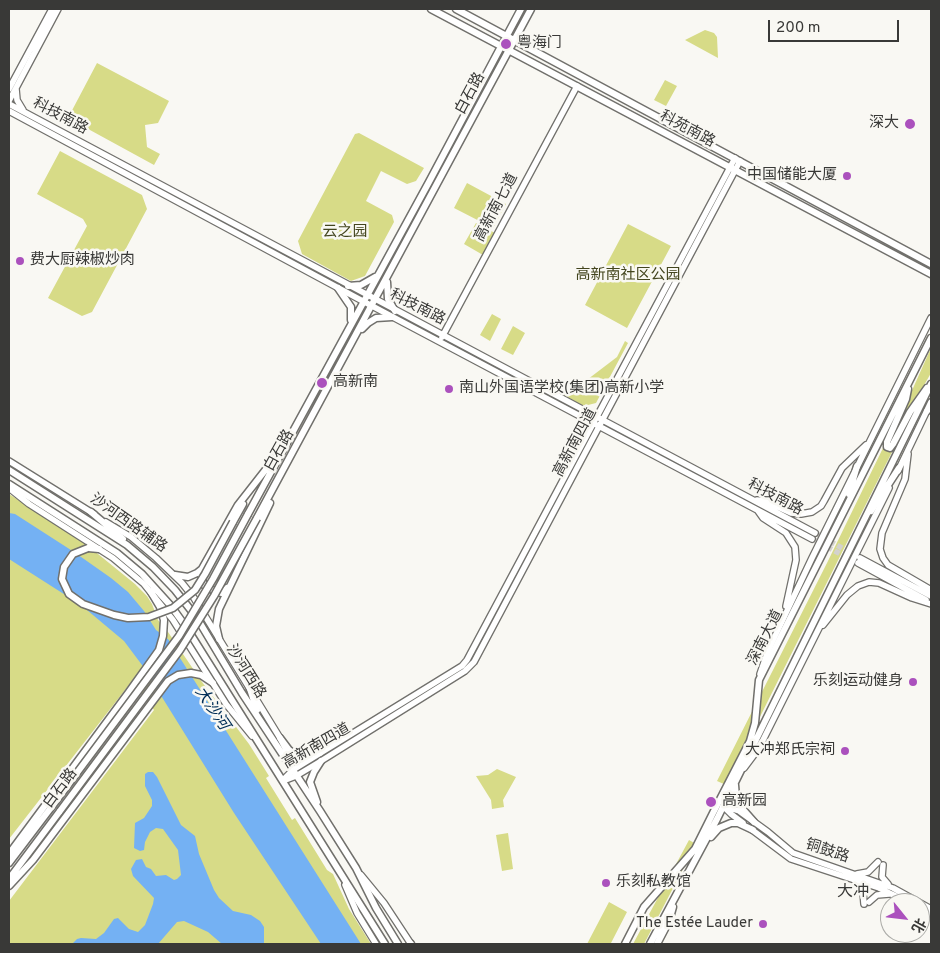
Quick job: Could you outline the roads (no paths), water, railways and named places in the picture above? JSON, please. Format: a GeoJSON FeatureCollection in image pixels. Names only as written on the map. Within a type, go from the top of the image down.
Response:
{"type":"FeatureCollection","features":[{"type":"Feature","properties":{"kind":"main road"},"geometry":{"type":"LineString","coordinates":[[9,102],[13,84],[52,9]]}},
{"type":"Feature","properties":{"kind":"main road"},"geometry":{"type":"LineString","coordinates":[[9,89],[58,9]]}},
{"type":"Feature","properties":{"kind":"main road","name":"科苑南路"},"geometry":{"type":"LineString","coordinates":[[431,9],[931,274]]}},
{"type":"Feature","properties":{"kind":"main road","name":"科苑南路"},"geometry":{"type":"LineString","coordinates":[[456,9],[931,264]]}},
{"type":"Feature","properties":{"kind":"main road","name":"白石路"},"geometry":{"type":"LineString","coordinates":[[9,863],[179,636],[380,272],[521,9]]}},
{"type":"Feature","properties":{"kind":"main road","name":"白石路"},"geometry":{"type":"LineString","coordinates":[[9,879],[180,650],[214,596],[280,478],[531,9]]}},
{"type":"Feature","properties":{"kind":"main road"},"geometry":{"type":"LineString","coordinates":[[9,118],[25,116],[17,100],[13,84]]}},
{"type":"Feature","properties":{"kind":"main road","name":"高新南七道"},"geometry":{"type":"LineString","coordinates":[[442,338],[576,86]]}},
{"type":"Feature","properties":{"kind":"main road","name":"科技南路"},"geometry":{"type":"LineString","coordinates":[[9,102],[25,116],[338,288],[365,299],[442,338],[757,510],[813,536],[753,500],[601,424]]}},
{"type":"Feature","properties":{"kind":"main road","name":"科技南路"},"geometry":{"type":"LineString","coordinates":[[9,111],[25,116],[348,286],[365,299]]}},
{"type":"Feature","properties":{"kind":"main road","name":"高新南四道"},"geometry":{"type":"LineString","coordinates":[[283,780],[321,761],[472,665],[601,424],[737,160]]}},
{"type":"Feature","properties":{"kind":"main road","name":"高新南四道"},"geometry":{"type":"LineString","coordinates":[[295,773],[320,754],[464,664],[473,651],[594,420],[733,169]]}},
{"type":"Feature","properties":{"kind":"main road"},"geometry":{"type":"LineString","coordinates":[[923,259],[931,257]]}},
{"type":"Feature","properties":{"kind":"main road"},"geometry":{"type":"LineString","coordinates":[[348,286],[366,283],[380,272]]}},
{"type":"Feature","properties":{"kind":"main road"},"geometry":{"type":"LineString","coordinates":[[355,338],[372,320],[394,314],[386,295],[388,276]]}},
{"type":"Feature","properties":{"kind":"main road"},"geometry":{"type":"LineString","coordinates":[[338,288],[351,307],[350,326]]}},
{"type":"Feature","properties":{"kind":"main road"},"geometry":{"type":"LineString","coordinates":[[759,680],[768,651],[784,616],[931,318]]}},
{"type":"Feature","properties":{"kind":"main road","name":"深南大道"},"geometry":{"type":"LineString","coordinates":[[651,944],[702,848],[750,741],[755,723],[759,680],[931,338]]}},
{"type":"Feature","properties":{"kind":"main road"},"geometry":{"type":"LineString","coordinates":[[908,385],[906,399],[887,442],[887,447],[890,448],[922,392],[931,384]]}},
{"type":"Feature","properties":{"kind":"main road","name":"深南大道"},"geometry":{"type":"LineString","coordinates":[[624,944],[644,907],[695,849],[736,778],[931,384]]}},
{"type":"Feature","properties":{"kind":"main road"},"geometry":{"type":"LineString","coordinates":[[754,822],[737,801],[734,787],[736,778],[757,752],[931,402]]}},
{"type":"Feature","properties":{"kind":"main road"},"geometry":{"type":"LineString","coordinates":[[753,500],[765,502],[791,513],[802,514],[812,512],[821,506],[839,472],[846,463],[868,444]]}},
{"type":"Feature","properties":{"kind":"main road"},"geometry":{"type":"LineString","coordinates":[[229,585],[224,592],[220,593],[206,587],[201,573],[233,512],[284,447]]}},
{"type":"Feature","properties":{"kind":"main road"},"geometry":{"type":"LineString","coordinates":[[908,449],[905,479],[882,532],[880,549],[888,565],[931,590]]}},
{"type":"Feature","properties":{"kind":"main road","name":"沙河西路辅路"},"geometry":{"type":"LineString","coordinates":[[9,461],[135,541],[175,575],[197,603],[280,738],[285,748],[286,759]]}},
{"type":"Feature","properties":{"kind":"main road"},"geometry":{"type":"LineString","coordinates":[[846,508],[857,466]]}},
{"type":"Feature","properties":{"kind":"main road"},"geometry":{"type":"LineString","coordinates":[[856,535],[899,468]]}},
{"type":"Feature","properties":{"kind":"main road","name":"沙河西路"},"geometry":{"type":"LineString","coordinates":[[9,470],[118,540],[144,559],[164,578],[190,609],[320,810],[356,868],[376,908],[398,944]]}},
{"type":"Feature","properties":{"kind":"main road"},"geometry":{"type":"LineString","coordinates":[[219,639],[216,630],[216,618],[229,585],[263,519],[280,478]]}},
{"type":"Feature","properties":{"kind":"main road"},"geometry":{"type":"LineString","coordinates":[[99,549],[88,548],[73,554],[64,567],[62,579],[68,594],[83,604],[114,616],[128,618],[149,617],[173,608],[195,590],[253,485]]}},
{"type":"Feature","properties":{"kind":"main road"},"geometry":{"type":"LineString","coordinates":[[9,486],[29,504],[127,569],[151,592],[174,620],[230,709],[261,746]]}},
{"type":"Feature","properties":{"kind":"main road","name":"沙河西路"},"geometry":{"type":"LineString","coordinates":[[9,486],[117,552],[150,581],[171,606],[283,780],[385,944]]}},
{"type":"Feature","properties":{"kind":"main road"},"geometry":{"type":"LineString","coordinates":[[757,510],[763,518],[786,533],[795,547],[796,560],[784,616]]}},
{"type":"Feature","properties":{"kind":"main road"},"geometry":{"type":"LineString","coordinates":[[91,512],[144,559]]}},
{"type":"Feature","properties":{"kind":"main road"},"geometry":{"type":"LineString","coordinates":[[931,596],[859,560],[931,603]]}},
{"type":"Feature","properties":{"kind":"main road"},"geometry":{"type":"LineString","coordinates":[[175,575],[191,576],[200,571],[204,566]]}},
{"type":"Feature","properties":{"kind":"main road"},"geometry":{"type":"LineString","coordinates":[[812,641],[847,595],[863,584],[879,583],[912,598],[931,603]]}},
{"type":"Feature","properties":{"kind":"main road"},"geometry":{"type":"LineString","coordinates":[[9,854],[160,648],[164,620],[160,607],[151,592]]}},
{"type":"Feature","properties":{"kind":"main road"},"geometry":{"type":"LineString","coordinates":[[9,886],[33,860],[164,685],[173,677],[188,673],[203,676],[213,683]]}},
{"type":"Feature","properties":{"kind":"main road"},"geometry":{"type":"LineString","coordinates":[[136,681],[147,686],[152,694],[152,701]]}},
{"type":"Feature","properties":{"kind":"main road"},"geometry":{"type":"LineString","coordinates":[[248,686],[261,721]]}},
{"type":"Feature","properties":{"kind":"main road"},"geometry":{"type":"LineString","coordinates":[[280,738],[289,750],[299,756],[309,757],[320,754]]}},
{"type":"Feature","properties":{"kind":"main road"},"geometry":{"type":"LineString","coordinates":[[320,810],[310,782],[321,761]]}},
{"type":"Feature","properties":{"kind":"main road","name":"铜鼓路"},"geometry":{"type":"LineString","coordinates":[[721,804],[734,809],[754,822],[793,853],[893,891],[931,909]]}},
{"type":"Feature","properties":{"kind":"main road","name":"铜鼓路"},"geometry":{"type":"LineString","coordinates":[[721,804],[731,814],[791,859],[854,876]]}},
{"type":"Feature","properties":{"kind":"main road"},"geometry":{"type":"LineString","coordinates":[[702,848],[715,832],[728,823],[738,823],[753,830]]}},
{"type":"Feature","properties":{"kind":"main road"},"geometry":{"type":"LineString","coordinates":[[880,864],[883,879],[893,891],[877,895],[867,903],[862,889],[854,876],[868,872],[880,864]]}},
{"type":"Feature","properties":{"kind":"main road"},"geometry":{"type":"LineString","coordinates":[[356,868],[384,903],[411,944]]}},
{"type":"Feature","properties":{"kind":"main road"},"geometry":{"type":"LineString","coordinates":[[342,876],[357,912],[376,944]]}},
{"type":"Feature","properties":{"kind":"main road"},"geometry":{"type":"LineString","coordinates":[[657,944],[669,922],[676,896]]}},
{"type":"Feature","properties":{"kind":"water","name":"大沙河"},"geometry":{"type":"Polygon","coordinates":[[[9,513],[15,514],[111,578],[128,592],[144,611],[156,630],[168,639],[361,944],[321,944],[234,813],[142,665],[124,641],[81,605],[9,559],[9,513]]]}},
{"type":"Feature","properties":{"kind":"water"},"geometry":{"type":"Polygon","coordinates":[[[153,772],[157,777],[181,825],[195,836],[199,854],[219,898],[233,911],[251,915],[260,921],[264,927],[264,944],[222,944],[208,932],[184,921],[177,922],[158,944],[72,944],[81,938],[96,939],[104,933],[114,919],[118,918],[129,929],[138,932],[145,925],[154,898],[133,876],[131,869],[136,860],[142,859],[146,867],[151,869],[156,876],[166,875],[174,880],[181,875],[178,850],[163,829],[156,828],[150,832],[145,842],[144,850],[140,851],[134,848],[135,823],[144,818],[152,806],[152,800],[145,786],[145,774],[153,772]]]}},
{"type":"Feature","properties":{"kind":"tunnel"},"geometry":{"type":"LineString","coordinates":[[815,533],[858,557]]}},
{"type":"Feature","properties":{"kind":"tunnel"},"geometry":{"type":"LineString","coordinates":[[812,539],[856,562]]}},
{"type":"Feature","properties":{"kind":"place","name":"粤海门"},"geometry":{"type":"Point","coordinates":[506,44]}},
{"type":"Feature","properties":{"kind":"place","name":"深大"},"geometry":{"type":"Point","coordinates":[910,124]}},
{"type":"Feature","properties":{"kind":"place","name":"中国储能大厦"},"geometry":{"type":"Point","coordinates":[847,176]}},
{"type":"Feature","properties":{"kind":"place","name":"费大厨·辣椒炒肉"},"geometry":{"type":"Point","coordinates":[20,261]}},
{"type":"Feature","properties":{"kind":"place","name":"高新南"},"geometry":{"type":"Point","coordinates":[322,383]}},
{"type":"Feature","properties":{"kind":"place","name":"南山外国语学校(集团)高新小学"},"geometry":{"type":"Point","coordinates":[449,389]}},
{"type":"Feature","properties":{"kind":"place","name":"乐刻·运动健身"},"geometry":{"type":"Point","coordinates":[913,682]}},
{"type":"Feature","properties":{"kind":"place","name":"大冲郑氏宗祠"},"geometry":{"type":"Point","coordinates":[845,751]}},
{"type":"Feature","properties":{"kind":"place","name":"高新园"},"geometry":{"type":"Point","coordinates":[711,802]}},
{"type":"Feature","properties":{"kind":"place","name":"乐刻·私教馆"},"geometry":{"type":"Point","coordinates":[606,883]}},
{"type":"Feature","properties":{"kind":"place","name":"The Estée Lauder"},"geometry":{"type":"Point","coordinates":[763,924]}},
{"type":"Feature","properties":{"kind":"district","name":"大冲"},"geometry":{"type":"Point","coordinates":[853,893]}},
{"type":"Feature","properties":{"kind":"park label","name":"云之园"},"geometry":{"type":"Point","coordinates":[345,233]}},
{"type":"Feature","properties":{"kind":"park label","name":"高新南社区公园"},"geometry":{"type":"Point","coordinates":[628,276]}}]}
